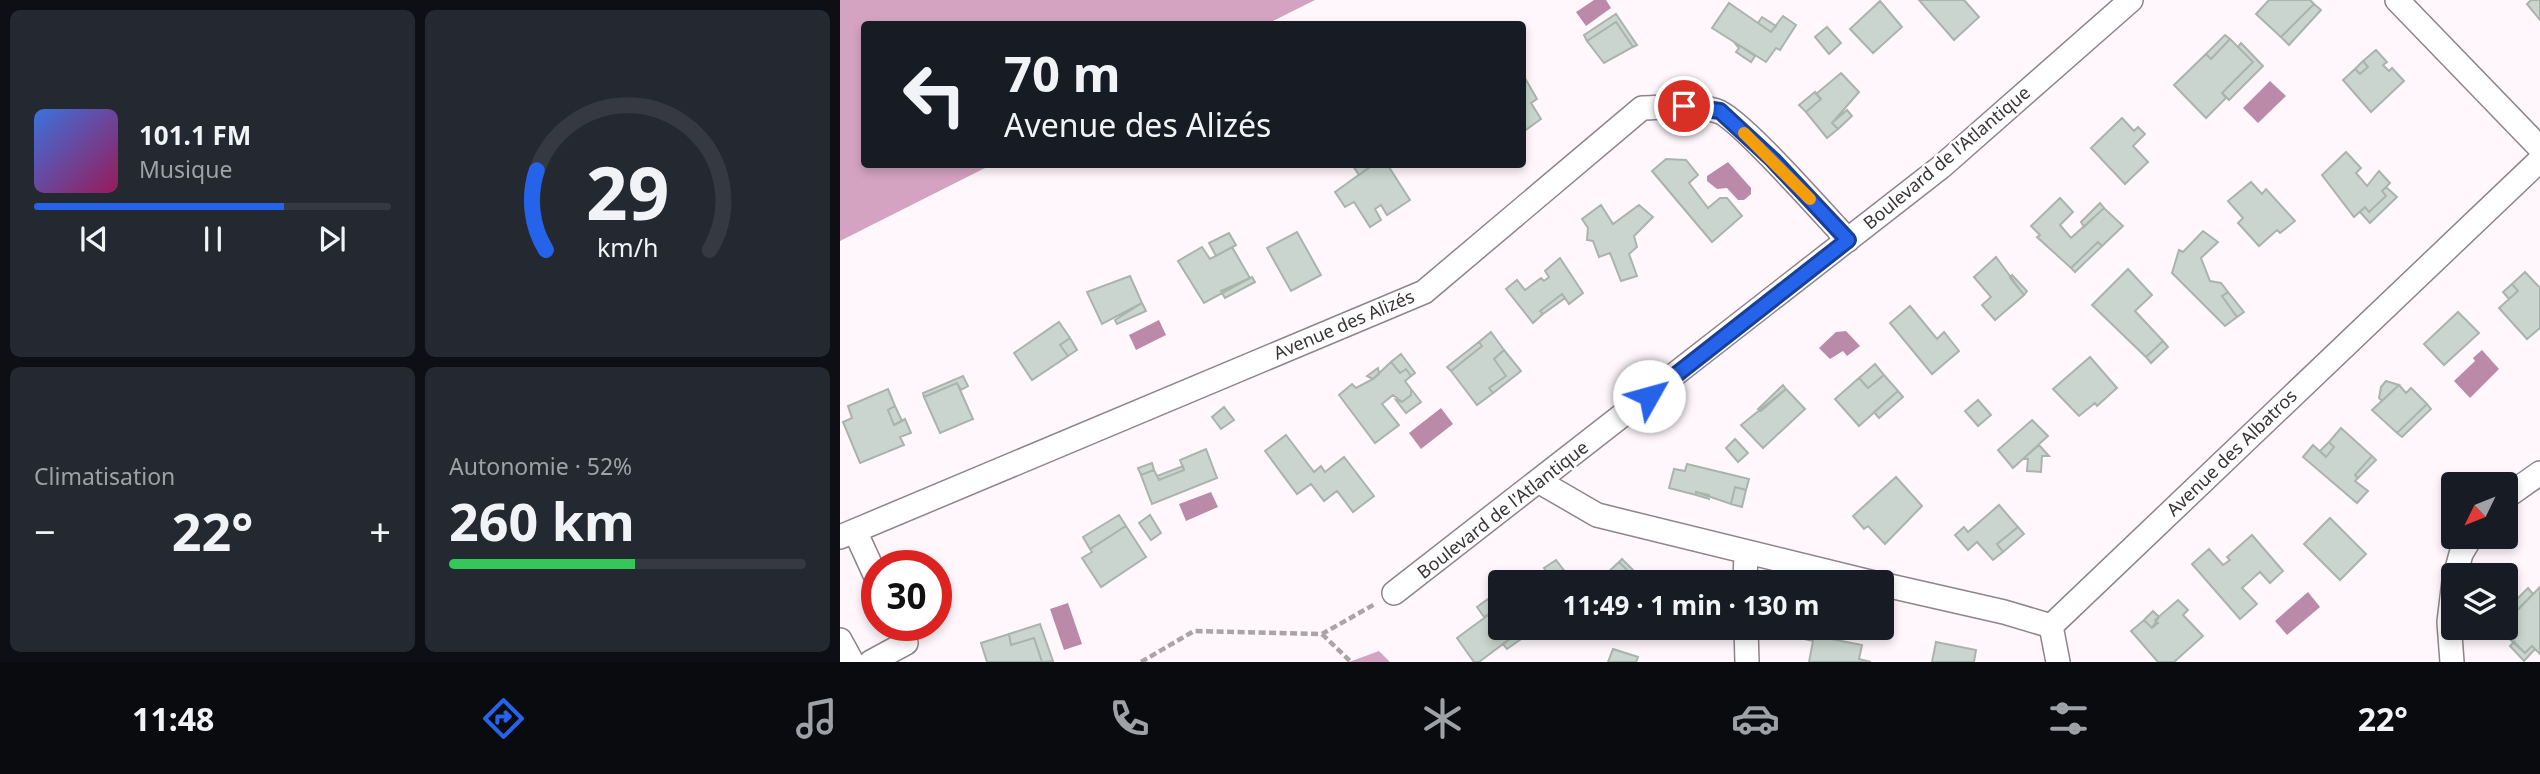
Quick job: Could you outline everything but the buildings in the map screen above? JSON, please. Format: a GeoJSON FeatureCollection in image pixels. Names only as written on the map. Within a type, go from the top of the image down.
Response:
{"type":"FeatureCollection","features":[{"type":"Feature","properties":{"kind":"street","name":"Boulevard de l'Atlantique"},"geometry":{"type":"LineString","coordinates":[[1394,593],[1540,482],[1941,167],[2131,0]]}},
{"type":"Feature","properties":{"kind":"street"},"geometry":{"type":"LineString","coordinates":[[2397,0],[2540,148]]}},
{"type":"Feature","properties":{"kind":"street","name":"Avenue des Alizés"},"geometry":{"type":"LineString","coordinates":[[848,534],[1424,292],[1642,108],[1684,106],[1720,111],[1773,160],[1848,240]]}},
{"type":"Feature","properties":{"kind":"street","name":"Avenue des Albatros"},"geometry":{"type":"LineString","coordinates":[[2051,626],[2540,160]]}},
{"type":"Feature","properties":{"kind":"street"},"geometry":{"type":"LineString","coordinates":[[2518,489],[2540,473]]}},
{"type":"Feature","properties":{"kind":"street"},"geometry":{"type":"LineString","coordinates":[[1540,482],[1597,515],[1819,570]]}},
{"type":"Feature","properties":{"kind":"street"},"geometry":{"type":"LineString","coordinates":[[848,534],[861,554]]}},
{"type":"Feature","properties":{"kind":"street"},"geometry":{"type":"LineString","coordinates":[[1745,570],[1746,553]]}},
{"type":"Feature","properties":{"kind":"street"},"geometry":{"type":"LineString","coordinates":[[1894,587],[2004,612],[2051,626],[2058,662]]}},
{"type":"Feature","properties":{"kind":"street"},"geometry":{"type":"LineString","coordinates":[[840,640],[852,662]]}},
{"type":"Feature","properties":{"kind":"street"},"geometry":{"type":"LineString","coordinates":[[1746,640],[1747,662]]}},
{"type":"Feature","properties":{"kind":"street"},"geometry":{"type":"LineString","coordinates":[[2450,640],[2452,662]]}},
{"type":"Feature","properties":{"kind":"street"},"geometry":{"type":"LineString","coordinates":[[871,662],[906,643],[905,641]]}},
{"type":"Feature","properties":{"kind":"path"},"geometry":{"type":"LineString","coordinates":[[1140,662],[1194,631],[1322,634],[1394,593]]}},
{"type":"Feature","properties":{"kind":"path"},"geometry":{"type":"LineString","coordinates":[[1322,634],[1351,662]]}},
{"type":"Feature","properties":{"kind":"shaded area"},"geometry":{"type":"Polygon","coordinates":[[[840,0],[1315,0],[1273,21],[861,21],[861,168],[985,168],[840,241],[840,0]]]}},
{"type":"Feature","properties":{"kind":"shaded area"},"geometry":{"type":"Polygon","coordinates":[[[1594,0],[1606,0],[1611,8],[1586,26],[1576,12],[1594,0]]]}},
{"type":"Feature","properties":{"kind":"shaded area"},"geometry":{"type":"Polygon","coordinates":[[[2270,81],[2286,96],[2258,123],[2243,108],[2270,81]]]}},
{"type":"Feature","properties":{"kind":"shaded area"},"geometry":{"type":"Polygon","coordinates":[[[1728,162],[1751,188],[1751,194],[1744,200],[1738,200],[1727,188],[1717,189],[1707,181],[1707,176],[1728,162]]]}},
{"type":"Feature","properties":{"kind":"shaded area"},"geometry":{"type":"Polygon","coordinates":[[[1159,320],[1166,335],[1136,350],[1129,335],[1159,320]]]}},
{"type":"Feature","properties":{"kind":"shaded area"},"geometry":{"type":"Polygon","coordinates":[[[1846,331],[1860,346],[1847,356],[1843,351],[1830,359],[1819,348],[1836,332],[1846,331]]]}},
{"type":"Feature","properties":{"kind":"shaded area"},"geometry":{"type":"Polygon","coordinates":[[[2482,350],[2499,369],[2470,398],[2454,381],[2475,361],[2473,358],[2482,350]]]}},
{"type":"Feature","properties":{"kind":"shaded area"},"geometry":{"type":"Polygon","coordinates":[[[1441,408],[1453,424],[1421,449],[1409,433],[1441,408]]]}},
{"type":"Feature","properties":{"kind":"shaded area"},"geometry":{"type":"Polygon","coordinates":[[[1211,492],[1218,507],[1186,521],[1179,504],[1211,492]]]}},
{"type":"Feature","properties":{"kind":"shaded area"},"geometry":{"type":"Polygon","coordinates":[[[2308,592],[2320,607],[2287,635],[2275,621],[2308,592]]]}},
{"type":"Feature","properties":{"kind":"shaded area"},"geometry":{"type":"Polygon","coordinates":[[[1068,603],[1082,644],[1064,650],[1050,609],[1068,603]]]}},
{"type":"Feature","properties":{"kind":"shaded area"},"geometry":{"type":"Polygon","coordinates":[[[1379,651],[1390,662],[1349,662],[1379,651]]]}},
{"type":"Feature","properties":{"kind":"slow traffic"},"geometry":{"type":"LineString","coordinates":[[1744,133],[1810,199]]}},
{"type":"Feature","properties":{"kind":"route"},"geometry":{"type":"LineString","coordinates":[[1649,396],[1848,240],[1773,160],[1720,111],[1684,106]]}}]}
